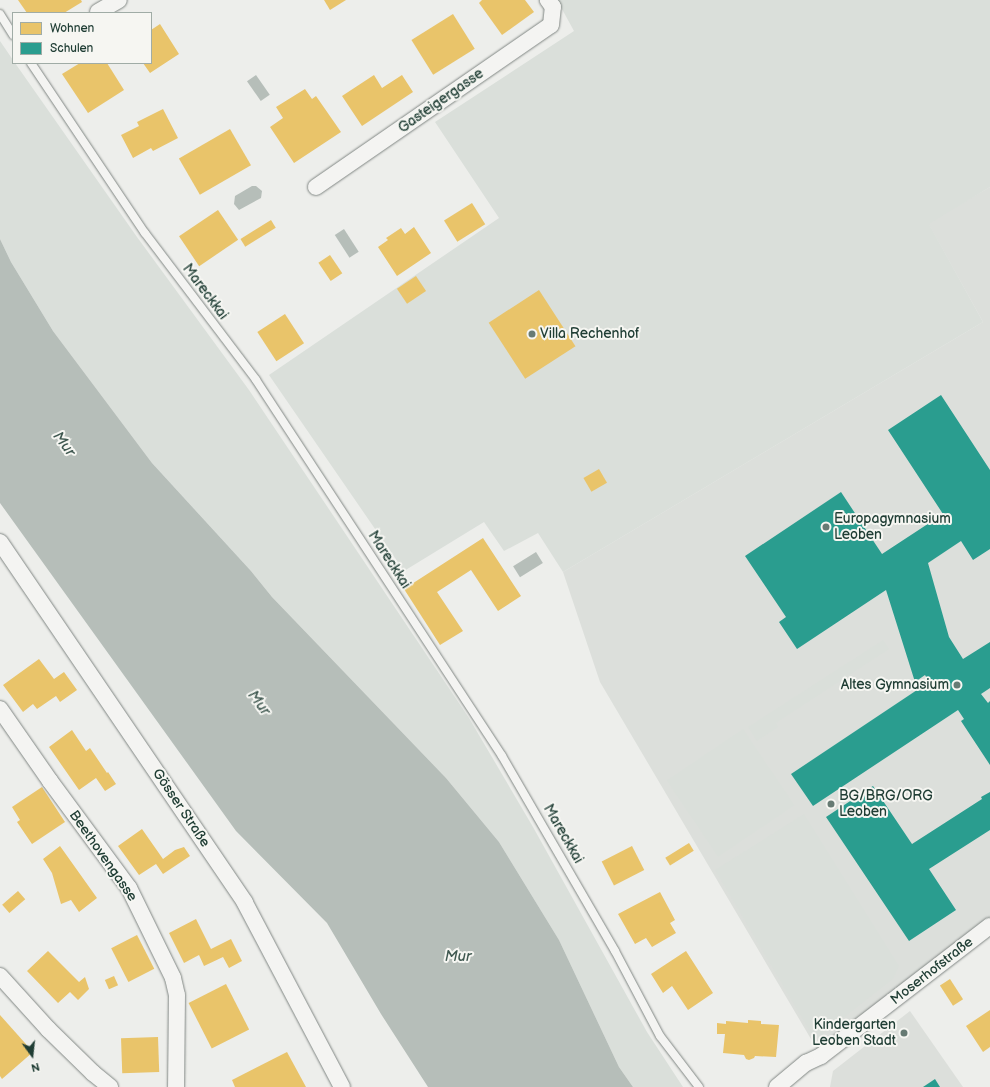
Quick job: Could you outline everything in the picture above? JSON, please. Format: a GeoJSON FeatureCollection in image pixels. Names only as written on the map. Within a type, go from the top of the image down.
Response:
{"type":"FeatureCollection","features":[{"type":"Feature","properties":{"kind":"street"},"geometry":{"type":"LineString","coordinates":[[98,12],[119,0]]}},
{"type":"Feature","properties":{"kind":"street","name":"Gasteigergasse"},"geometry":{"type":"LineString","coordinates":[[316,187],[551,24],[551,4]]}},
{"type":"Feature","properties":{"kind":"street","name":"Gösser Straße"},"geometry":{"type":"LineString","coordinates":[[0,542],[245,903],[342,1087]]}},
{"type":"Feature","properties":{"kind":"street","name":"Beethovengasse"},"geometry":{"type":"LineString","coordinates":[[0,709],[50,781],[129,888],[173,978],[177,995],[176,1087]]}},
{"type":"Feature","properties":{"kind":"street","name":"Moserhofstraße"},"geometry":{"type":"LineString","coordinates":[[777,1087],[806,1064],[821,1056],[990,926]]}},
{"type":"Feature","properties":{"kind":"street"},"geometry":{"type":"LineString","coordinates":[[0,976],[48,1029],[93,1073],[110,1087]]}},
{"type":"Feature","properties":{"kind":"lane"},"geometry":{"type":"LineString","coordinates":[[0,14],[12,33]]}},
{"type":"Feature","properties":{"kind":"lane","name":"Mareckkai"},"geometry":{"type":"LineString","coordinates":[[32,64],[145,233],[256,380],[502,756],[615,950],[660,1036],[699,1087]]}},
{"type":"Feature","properties":{"kind":"shaded area"},"geometry":{"type":"Polygon","coordinates":[[[557,0],[990,0],[990,187],[929,224],[983,322],[563,572],[538,533],[504,551],[484,522],[404,571],[269,375],[499,218],[435,122],[574,31],[557,0]]]}},
{"type":"Feature","properties":{"kind":"shaded area"},"geometry":{"type":"Polygon","coordinates":[[[0,41],[12,59],[12,64],[16,64],[137,237],[249,390],[469,718],[533,827],[647,1032],[683,1087],[633,1087],[619,1067],[559,940],[499,842],[446,778],[272,597],[251,571],[152,463],[53,331],[11,262],[0,239],[0,41]]]}},
{"type":"Feature","properties":{"kind":"shaded area","name":"BG/BRG/ORG Leoben"},"geometry":{"type":"Polygon","coordinates":[[[990,187],[990,926],[821,1056],[600,682],[563,572],[983,322],[928,223],[990,187]]]}},
{"type":"Feature","properties":{"kind":"shaded area"},"geometry":{"type":"Polygon","coordinates":[[[883,640],[889,649],[776,723],[778,727],[757,741],[748,727],[883,640]]]}},
{"type":"Feature","properties":{"kind":"shaded area"},"geometry":{"type":"Polygon","coordinates":[[[743,729],[794,805],[718,857],[667,780],[743,729]]]}},
{"type":"Feature","properties":{"kind":"shaded area"},"geometry":{"type":"Polygon","coordinates":[[[804,814],[899,966],[893,979],[815,1040],[715,870],[804,814]]]}},
{"type":"Feature","properties":{"kind":"shaded area","name":"Kindergarten Leoben Stadt"},"geometry":{"type":"Polygon","coordinates":[[[910,1011],[963,1087],[830,1087],[833,1071],[910,1011]]]}},
{"type":"Feature","properties":{"kind":"water"},"geometry":{"type":"Polygon","coordinates":[[[256,75],[270,95],[261,101],[247,81],[256,75]]]}},
{"type":"Feature","properties":{"kind":"water"},"geometry":{"type":"Polygon","coordinates":[[[252,186],[256,186],[262,191],[261,198],[239,210],[234,204],[235,196],[252,186]]]}},
{"type":"Feature","properties":{"kind":"water"},"geometry":{"type":"Polygon","coordinates":[[[344,229],[359,252],[349,258],[335,235],[344,229]]]}},
{"type":"Feature","properties":{"kind":"water","name":"Mur"},"geometry":{"type":"Polygon","coordinates":[[[0,239],[11,262],[53,331],[152,463],[251,571],[272,597],[446,778],[499,842],[559,940],[619,1067],[633,1087],[428,1087],[381,1014],[327,923],[236,831],[0,503],[0,239]]]}},
{"type":"Feature","properties":{"kind":"water"},"geometry":{"type":"Polygon","coordinates":[[[536,552],[543,563],[520,577],[513,566],[536,552]]]}},
{"type":"Feature","properties":{"kind":"building: Wohnen"},"geometry":{"type":"Polygon","coordinates":[[[18,0],[81,0],[82,2],[66,12],[26,12],[18,0]]]}},
{"type":"Feature","properties":{"kind":"building: Wohnen"},"geometry":{"type":"Polygon","coordinates":[[[324,0],[346,0],[330,10],[324,0]]]}},
{"type":"Feature","properties":{"kind":"building: Wohnen"},"geometry":{"type":"Polygon","coordinates":[[[482,0],[525,0],[534,12],[502,35],[479,3],[482,0]]]}},
{"type":"Feature","properties":{"kind":"building: Wohnen"},"geometry":{"type":"Polygon","coordinates":[[[453,14],[475,49],[433,75],[411,40],[453,14]]]}},
{"type":"Feature","properties":{"kind":"building: Wohnen"},"geometry":{"type":"Polygon","coordinates":[[[160,24],[179,54],[150,73],[144,64],[152,64],[152,29],[160,24]]]}},
{"type":"Feature","properties":{"kind":"building: Wohnen"},"geometry":{"type":"Polygon","coordinates":[[[78,64],[108,64],[124,90],[88,113],[62,74],[78,64]]]}},
{"type":"Feature","properties":{"kind":"building: Wohnen"},"geometry":{"type":"Polygon","coordinates":[[[374,75],[382,88],[402,75],[413,92],[362,126],[342,96],[374,75]]]}},
{"type":"Feature","properties":{"kind":"building: Wohnen"},"geometry":{"type":"Polygon","coordinates":[[[305,89],[312,99],[316,96],[341,132],[294,163],[270,127],[283,118],[276,107],[305,89]]]}},
{"type":"Feature","properties":{"kind":"building: Wohnen"},"geometry":{"type":"Polygon","coordinates":[[[163,109],[178,138],[153,151],[151,148],[133,158],[121,135],[139,126],[137,122],[163,109]]]}},
{"type":"Feature","properties":{"kind":"building: Wohnen"},"geometry":{"type":"Polygon","coordinates":[[[230,129],[251,165],[200,195],[179,158],[230,129]]]}},
{"type":"Feature","properties":{"kind":"building: Wohnen"},"geometry":{"type":"Polygon","coordinates":[[[472,203],[485,224],[457,242],[444,220],[472,203]]]}},
{"type":"Feature","properties":{"kind":"building: Wohnen"},"geometry":{"type":"Polygon","coordinates":[[[218,210],[238,240],[199,266],[179,236],[218,210]]]}},
{"type":"Feature","properties":{"kind":"building: Wohnen"},"geometry":{"type":"Polygon","coordinates":[[[271,220],[276,228],[245,247],[240,239],[271,220]]]}},
{"type":"Feature","properties":{"kind":"building: Wohnen"},"geometry":{"type":"Polygon","coordinates":[[[414,227],[431,253],[397,276],[378,247],[388,240],[386,238],[401,228],[405,234],[414,227]]]}},
{"type":"Feature","properties":{"kind":"building: Wohnen"},"geometry":{"type":"Polygon","coordinates":[[[330,255],[342,273],[331,281],[318,263],[330,255]]]}},
{"type":"Feature","properties":{"kind":"building: Wohnen"},"geometry":{"type":"Polygon","coordinates":[[[416,276],[426,291],[407,304],[397,289],[416,276]]]}},
{"type":"Feature","properties":{"kind":"building: Wohnen","name":"Villa Rechenhof"},"geometry":{"type":"Polygon","coordinates":[[[539,290],[575,346],[525,379],[489,323],[539,290]]]}},
{"type":"Feature","properties":{"kind":"building: Wohnen"},"geometry":{"type":"Polygon","coordinates":[[[285,314],[304,343],[276,361],[257,332],[285,314]]]}},
{"type":"Feature","properties":{"kind":"building: Wohnen"},"geometry":{"type":"Polygon","coordinates":[[[599,469],[607,483],[591,492],[583,478],[599,469]]]}},
{"type":"Feature","properties":{"kind":"building: Wohnen"},"geometry":{"type":"Polygon","coordinates":[[[483,538],[521,596],[498,611],[471,570],[437,592],[463,631],[440,645],[404,589],[483,538]]]}},
{"type":"Feature","properties":{"kind":"building: Wohnen"},"geometry":{"type":"Polygon","coordinates":[[[39,659],[54,679],[64,672],[77,690],[60,702],[56,696],[37,709],[33,704],[23,712],[3,685],[39,659]]]}},
{"type":"Feature","properties":{"kind":"building: Wohnen"},"geometry":{"type":"Polygon","coordinates":[[[72,730],[86,751],[90,748],[116,784],[105,791],[96,778],[79,790],[49,747],[72,730]]]}},
{"type":"Feature","properties":{"kind":"building: Wohnen"},"geometry":{"type":"Polygon","coordinates":[[[42,787],[65,822],[32,844],[17,822],[20,820],[12,807],[42,787]]]}},
{"type":"Feature","properties":{"kind":"building: Wohnen"},"geometry":{"type":"Polygon","coordinates":[[[142,829],[163,859],[175,850],[184,847],[190,856],[163,874],[156,864],[139,875],[118,846],[142,829]]]}},
{"type":"Feature","properties":{"kind":"building: Wohnen"},"geometry":{"type":"Polygon","coordinates":[[[689,843],[694,851],[670,865],[665,858],[689,843]]]}},
{"type":"Feature","properties":{"kind":"building: Wohnen"},"geometry":{"type":"Polygon","coordinates":[[[60,846],[97,898],[79,912],[71,900],[61,904],[52,873],[43,859],[60,846]]]}},
{"type":"Feature","properties":{"kind":"building: Wohnen"},"geometry":{"type":"Polygon","coordinates":[[[632,846],[644,870],[614,885],[602,861],[632,846]]]}},
{"type":"Feature","properties":{"kind":"building: Wohnen"},"geometry":{"type":"Polygon","coordinates":[[[18,891],[25,899],[9,913],[2,905],[18,891]]]}},
{"type":"Feature","properties":{"kind":"building: Wohnen"},"geometry":{"type":"Polygon","coordinates":[[[660,892],[675,920],[670,923],[676,933],[652,947],[646,938],[635,944],[618,914],[660,892]]]}},
{"type":"Feature","properties":{"kind":"building: Wohnen"},"geometry":{"type":"Polygon","coordinates":[[[196,919],[211,949],[231,939],[242,961],[229,968],[223,957],[204,966],[199,955],[184,963],[169,933],[196,919]]]}},
{"type":"Feature","properties":{"kind":"building: Wohnen"},"geometry":{"type":"Polygon","coordinates":[[[137,935],[154,969],[128,982],[111,948],[137,935]]]}},
{"type":"Feature","properties":{"kind":"building: Wohnen"},"geometry":{"type":"Polygon","coordinates":[[[48,951],[79,982],[85,977],[89,989],[78,1000],[70,992],[58,1003],[27,971],[48,951]]]}},
{"type":"Feature","properties":{"kind":"building: Wohnen"},"geometry":{"type":"Polygon","coordinates":[[[686,951],[713,993],[688,1010],[672,986],[663,993],[651,974],[686,951]]]}},
{"type":"Feature","properties":{"kind":"building: Wohnen"},"geometry":{"type":"Polygon","coordinates":[[[114,976],[118,985],[109,989],[105,980],[114,976]]]}},
{"type":"Feature","properties":{"kind":"building: Wohnen"},"geometry":{"type":"Polygon","coordinates":[[[950,979],[963,999],[953,1006],[940,986],[950,979]]]}},
{"type":"Feature","properties":{"kind":"building: Wohnen"},"geometry":{"type":"Polygon","coordinates":[[[226,984],[249,1029],[212,1049],[189,1003],[226,984]]]}},
{"type":"Feature","properties":{"kind":"building: Wohnen"},"geometry":{"type":"Polygon","coordinates":[[[990,1010],[990,1047],[983,1052],[966,1026],[990,1010]]]}},
{"type":"Feature","properties":{"kind":"building: Wohnen"},"geometry":{"type":"Polygon","coordinates":[[[0,1015],[33,1052],[2,1079],[0,1076],[0,1015]]]}},
{"type":"Feature","properties":{"kind":"building: Wohnen"},"geometry":{"type":"Polygon","coordinates":[[[748,1020],[761,1021],[761,1024],[779,1025],[776,1057],[755,1056],[749,1060],[746,1059],[744,1055],[723,1053],[725,1034],[717,1034],[717,1023],[726,1024],[726,1021],[748,1023],[748,1020]]]}},
{"type":"Feature","properties":{"kind":"building: Wohnen"},"geometry":{"type":"Polygon","coordinates":[[[158,1037],[159,1072],[122,1073],[121,1038],[158,1037]]]}},
{"type":"Feature","properties":{"kind":"building: Wohnen"},"geometry":{"type":"Polygon","coordinates":[[[287,1052],[306,1087],[235,1087],[232,1080],[287,1052]]]}},
{"type":"Feature","properties":{"kind":"building: Schulen","name":"Europagymnasium Leoben"},"geometry":{"type":"Polygon","coordinates":[[[941,395],[990,470],[990,549],[973,560],[961,541],[928,563],[949,637],[963,659],[990,642],[990,688],[981,694],[988,703],[990,701],[990,765],[961,721],[964,719],[958,710],[813,806],[791,774],[929,682],[925,675],[915,682],[886,590],[797,649],[779,622],[786,617],[745,556],[841,492],[882,554],[943,514],[888,430],[941,395]]]}},
{"type":"Feature","properties":{"kind":"building: Schulen"},"geometry":{"type":"Polygon","coordinates":[[[873,786],[912,844],[982,799],[981,797],[990,792],[990,830],[929,869],[956,910],[909,941],[826,817],[873,786]]]}},
{"type":"Feature","properties":{"kind":"building: Schulen"},"geometry":{"type":"Polygon","coordinates":[[[935,1079],[940,1087],[923,1087],[935,1079]]]}},
{"type":"Feature","properties":{"kind":"place","name":"Villa Rechenhof"},"geometry":{"type":"Point","coordinates":[532,334]}},
{"type":"Feature","properties":{"kind":"place","name":"Europagymnasium Leoben"},"geometry":{"type":"Point","coordinates":[826,527]}},
{"type":"Feature","properties":{"kind":"place","name":"Altes Gymnasium"},"geometry":{"type":"Point","coordinates":[957,685]}},
{"type":"Feature","properties":{"kind":"place","name":"BG/BRG/ORG Leoben"},"geometry":{"type":"Point","coordinates":[831,804]}},
{"type":"Feature","properties":{"kind":"place","name":"Kindergarten Leoben Stadt"},"geometry":{"type":"Point","coordinates":[904,1033]}}]}
